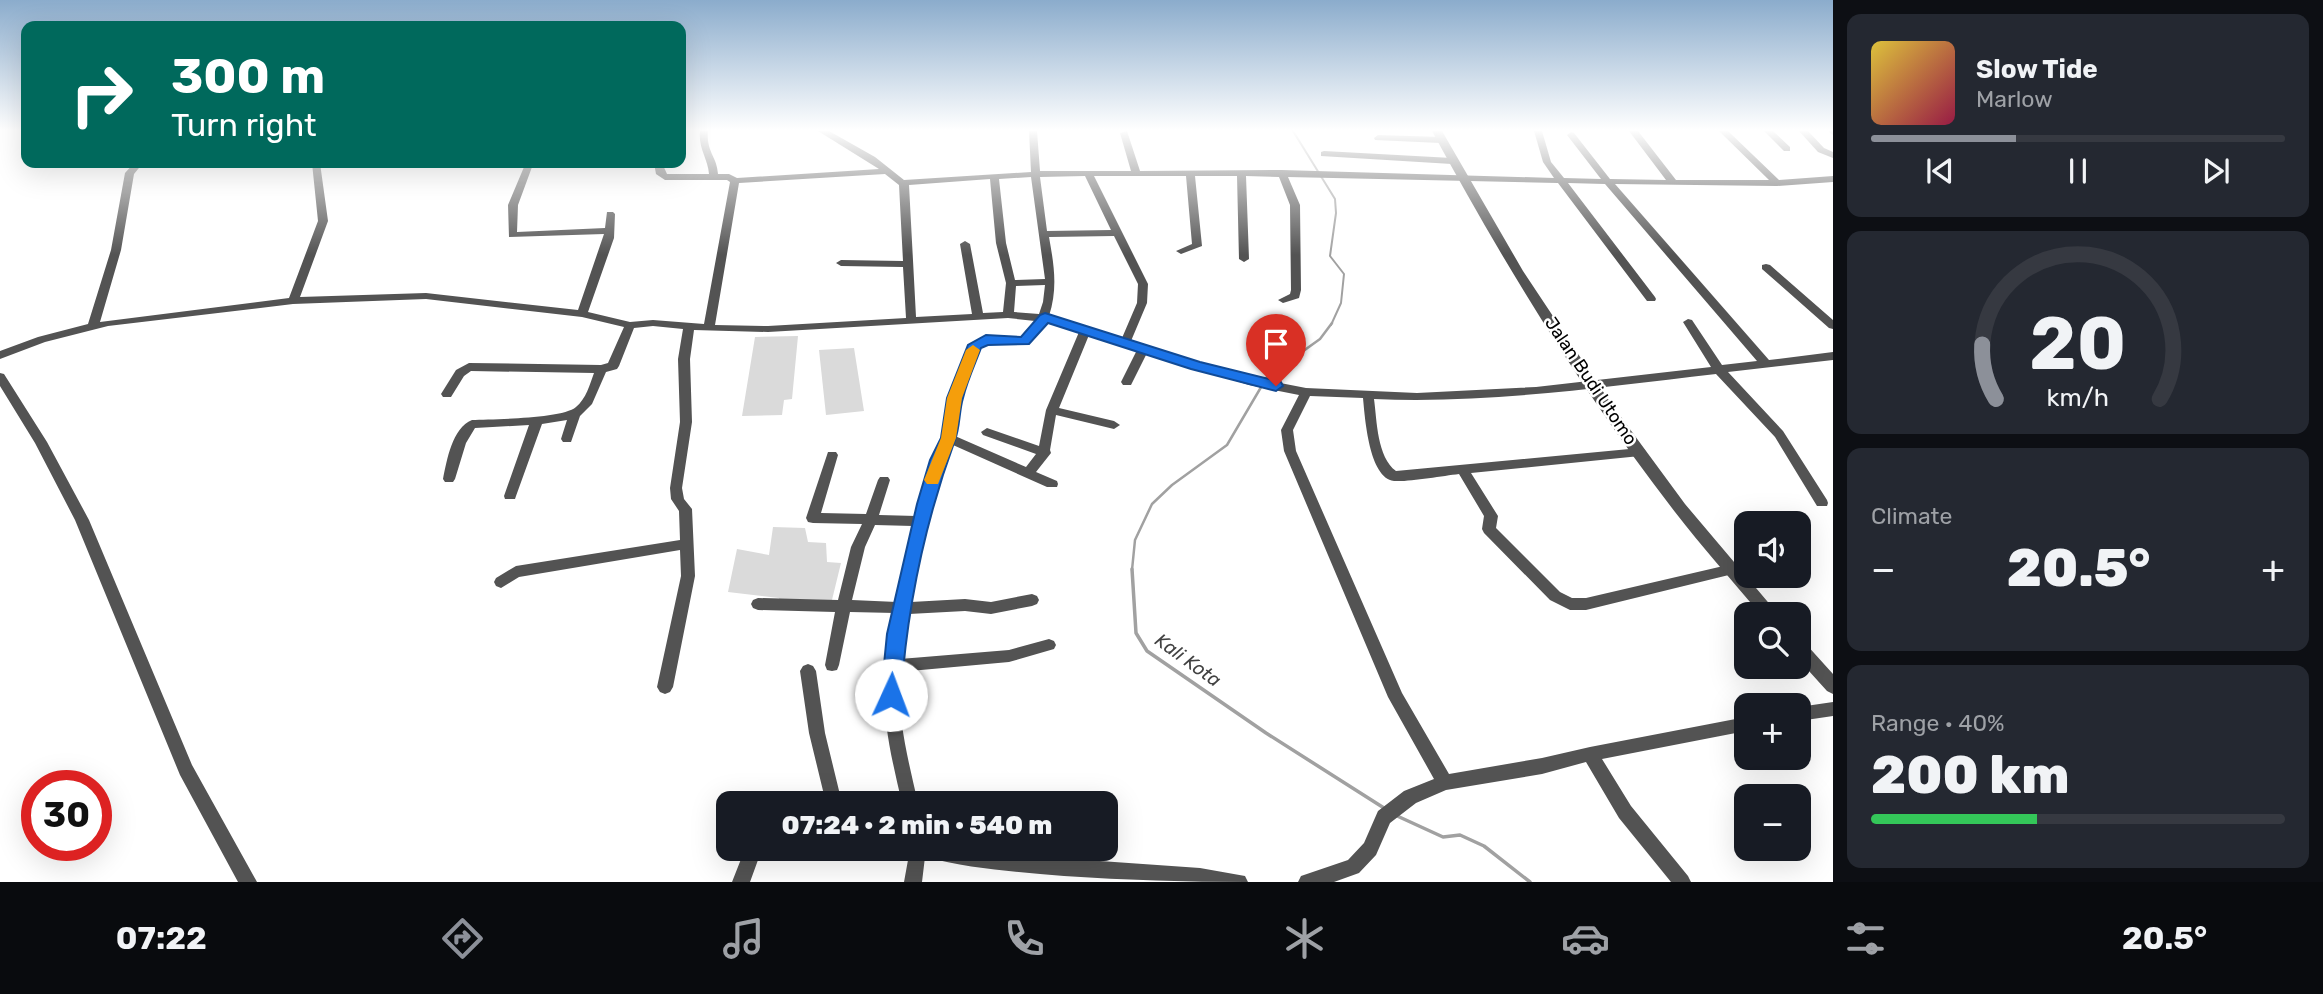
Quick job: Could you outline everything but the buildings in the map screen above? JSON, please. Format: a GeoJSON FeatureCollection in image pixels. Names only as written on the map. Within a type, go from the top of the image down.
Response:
{"type":"FeatureCollection","features":[{"type":"Feature","properties":{"kind":"street"},"geometry":{"type":"LineString","coordinates":[[93,326],[116,250],[131,172]]}},
{"type":"Feature","properties":{"kind":"street"},"geometry":{"type":"LineString","coordinates":[[293,301],[323,221],[317,172]]}},
{"type":"Feature","properties":{"kind":"street"},"geometry":{"type":"LineString","coordinates":[[526,172],[512,208],[512,235],[609,231]]}},
{"type":"Feature","properties":{"kind":"street"},"geometry":{"type":"LineString","coordinates":[[660,172],[665,177],[729,177],[735,181],[870,172]]}},
{"type":"Feature","properties":{"kind":"street"},"geometry":{"type":"LineString","coordinates":[[714,172],[714,177]]}},
{"type":"Feature","properties":{"kind":"street"},"geometry":{"type":"LineString","coordinates":[[888,172],[904,184]]}},
{"type":"Feature","properties":{"kind":"street","name":"Jalan Budi Utomo"},"geometry":{"type":"LineString","coordinates":[[1459,172],[1491,228],[1592,385],[1670,495],[1760,602]]}},
{"type":"Feature","properties":{"kind":"street"},"geometry":{"type":"LineString","coordinates":[[1554,172],[1651,299]]}},
{"type":"Feature","properties":{"kind":"street"},"geometry":{"type":"LineString","coordinates":[[1600,172],[1766,364]]}},
{"type":"Feature","properties":{"kind":"street"},"geometry":{"type":"LineString","coordinates":[[1665,172],[1673,183]]}},
{"type":"Feature","properties":{"kind":"street"},"geometry":{"type":"LineString","coordinates":[[1766,172],[1777,183]]}},
{"type":"Feature","properties":{"kind":"street"},"geometry":{"type":"LineString","coordinates":[[904,184],[912,180],[1036,174],[1136,173],[1282,173],[1464,180],[1673,183],[1777,183],[1833,179]]}},
{"type":"Feature","properties":{"kind":"street"},"geometry":{"type":"LineString","coordinates":[[1181,251],[1197,246],[1190,173]]}},
{"type":"Feature","properties":{"kind":"street"},"geometry":{"type":"LineString","coordinates":[[1241,173],[1244,259]]}},
{"type":"Feature","properties":{"kind":"street"},"geometry":{"type":"LineString","coordinates":[[1282,173],[1295,205],[1296,290],[1295,296],[1283,300]]}},
{"type":"Feature","properties":{"kind":"street"},"geometry":{"type":"LineString","coordinates":[[908,791],[893,708],[892,666],[896,634],[904,607],[904,594],[923,522],[928,491],[948,438],[955,398],[975,345],[986,340],[1024,341],[1045,318],[1051,282],[1036,174]]}},
{"type":"Feature","properties":{"kind":"street"},"geometry":{"type":"LineString","coordinates":[[1088,174],[1143,284],[1142,303],[1125,343]]}},
{"type":"Feature","properties":{"kind":"street"},"geometry":{"type":"LineString","coordinates":[[994,178],[1001,243],[1011,283],[1008,315]]}},
{"type":"Feature","properties":{"kind":"street"},"geometry":{"type":"LineString","coordinates":[[709,328],[735,181]]}},
{"type":"Feature","properties":{"kind":"street"},"geometry":{"type":"LineString","coordinates":[[904,184],[911,318]]}},
{"type":"Feature","properties":{"kind":"street"},"geometry":{"type":"LineString","coordinates":[[582,314],[609,231],[610,214]]}},
{"type":"Feature","properties":{"kind":"street"},"geometry":{"type":"LineString","coordinates":[[1044,234],[1116,233]]}},
{"type":"Feature","properties":{"kind":"street"},"geometry":{"type":"LineString","coordinates":[[965,244],[978,316]]}},
{"type":"Feature","properties":{"kind":"street"},"geometry":{"type":"LineString","coordinates":[[841,263],[908,264]]}},
{"type":"Feature","properties":{"kind":"street"},"geometry":{"type":"LineString","coordinates":[[1766,267],[1833,326]]}},
{"type":"Feature","properties":{"kind":"street"},"geometry":{"type":"LineString","coordinates":[[1011,283],[1051,282]]}},
{"type":"Feature","properties":{"kind":"street"},"geometry":{"type":"LineString","coordinates":[[0,355],[93,326],[293,301],[426,296],[582,314],[630,326],[653,323],[709,328],[792,328],[911,318],[1008,315],[1045,318],[1249,381],[1306,392],[1368,395],[1447,396],[1592,385],[1833,357]]}},
{"type":"Feature","properties":{"kind":"street"},"geometry":{"type":"LineString","coordinates":[[1688,322],[1719,370],[1779,434],[1822,503]]}},
{"type":"Feature","properties":{"kind":"street"},"geometry":{"type":"LineString","coordinates":[[447,394],[460,373],[468,368],[601,369],[613,366],[630,326]]}},
{"type":"Feature","properties":{"kind":"street"},"geometry":{"type":"LineString","coordinates":[[665,687],[688,576],[685,509],[677,500],[676,490],[684,451],[685,339],[689,327]]}},
{"type":"Feature","properties":{"kind":"street"},"geometry":{"type":"LineString","coordinates":[[1029,472],[1045,453],[1046,431],[1052,410],[1085,332]]}},
{"type":"Feature","properties":{"kind":"street"},"geometry":{"type":"LineString","coordinates":[[1127,382],[1144,348]]}},
{"type":"Feature","properties":{"kind":"street"},"geometry":{"type":"LineString","coordinates":[[449,479],[461,436],[472,424],[574,416],[586,408],[601,369]]}},
{"type":"Feature","properties":{"kind":"street"},"geometry":{"type":"LineString","coordinates":[[0,377],[41,442],[82,520],[186,770],[248,882]]}},
{"type":"Feature","properties":{"kind":"street"},"geometry":{"type":"LineString","coordinates":[[1306,392],[1287,430],[1290,451],[1396,697],[1445,782]]}},
{"type":"Feature","properties":{"kind":"street"},"geometry":{"type":"LineString","coordinates":[[1368,395],[1381,463],[1387,473],[1410,476],[1640,452]]}},
{"type":"Feature","properties":{"kind":"street"},"geometry":{"type":"LineString","coordinates":[[1052,410],[1114,425]]}},
{"type":"Feature","properties":{"kind":"street"},"geometry":{"type":"LineString","coordinates":[[567,439],[574,416]]}},
{"type":"Feature","properties":{"kind":"street"},"geometry":{"type":"LineString","coordinates":[[510,496],[537,420]]}},
{"type":"Feature","properties":{"kind":"street"},"geometry":{"type":"LineString","coordinates":[[987,432],[1045,453]]}},
{"type":"Feature","properties":{"kind":"street"},"geometry":{"type":"LineString","coordinates":[[948,438],[1052,484]]}},
{"type":"Feature","properties":{"kind":"street"},"geometry":{"type":"LineString","coordinates":[[832,455],[813,518],[923,522]]}},
{"type":"Feature","properties":{"kind":"street"},"geometry":{"type":"LineString","coordinates":[[1463,470],[1491,516],[1489,527],[1492,532],[1555,596],[1570,604],[1586,604],[1732,569]]}},
{"type":"Feature","properties":{"kind":"street"},"geometry":{"type":"LineString","coordinates":[[832,665],[841,626],[842,606],[858,547],[871,520],[884,480]]}},
{"type":"Feature","properties":{"kind":"street"},"geometry":{"type":"LineString","coordinates":[[500,582],[516,572],[685,544]]}},
{"type":"Feature","properties":{"kind":"street"},"geometry":{"type":"LineString","coordinates":[[758,604],[904,607],[965,605],[990,608],[1031,600]]}},
{"type":"Feature","properties":{"kind":"street"},"geometry":{"type":"LineString","coordinates":[[892,666],[1009,656],[1049,645]]}},
{"type":"Feature","properties":{"kind":"street"},"geometry":{"type":"LineString","coordinates":[[1811,661],[1833,686]]}},
{"type":"Feature","properties":{"kind":"street"},"geometry":{"type":"LineString","coordinates":[[808,671],[817,733],[831,791]]}},
{"type":"Feature","properties":{"kind":"street"},"geometry":{"type":"LineString","coordinates":[[1811,712],[1833,709]]}},
{"type":"Feature","properties":{"kind":"street"},"geometry":{"type":"LineString","coordinates":[[1307,882],[1353,867],[1370,849],[1384,817],[1403,801],[1445,782],[1542,766],[1734,726]]}},
{"type":"Feature","properties":{"kind":"street"},"geometry":{"type":"LineString","coordinates":[[1590,754],[1625,812],[1682,882]]}},
{"type":"Feature","properties":{"kind":"street"},"geometry":{"type":"LineString","coordinates":[[741,882],[749,861]]}},
{"type":"Feature","properties":{"kind":"street"},"geometry":{"type":"LineString","coordinates":[[913,882],[916,861]]}},
{"type":"Feature","properties":{"kind":"street"},"geometry":{"type":"LineString","coordinates":[[992,861],[1187,875],[1239,882]]}},
{"type":"Feature","properties":{"kind":"shaded area"},"geometry":{"type":"Polygon","coordinates":[[[798,336],[792,399],[784,400],[782,415],[742,416],[755,337],[798,336]]]}},
{"type":"Feature","properties":{"kind":"shaded area"},"geometry":{"type":"Polygon","coordinates":[[[854,348],[864,411],[826,415],[819,350],[854,348]]]}},
{"type":"Feature","properties":{"kind":"shaded area"},"geometry":{"type":"Polygon","coordinates":[[[773,527],[805,528],[808,542],[826,543],[827,562],[841,563],[831,604],[779,605],[779,598],[728,592],[737,549],[769,555],[773,527]]]}},
{"type":"Feature","properties":{"kind":"waterway","name":"Kali Kota"},"geometry":{"type":"LineString","coordinates":[[1318,172],[1335,199],[1336,213],[1330,256],[1344,274],[1341,303],[1332,323]]}},
{"type":"Feature","properties":{"kind":"waterway","name":"Kali Kota"},"geometry":{"type":"LineString","coordinates":[[1132,570],[1135,540],[1152,504],[1172,485],[1227,445],[1267,377],[1320,339],[1332,323]]}},
{"type":"Feature","properties":{"kind":"waterway","name":"Kali Kota"},"geometry":{"type":"LineString","coordinates":[[1132,570],[1136,633],[1147,651],[1266,733],[1384,808]]}},
{"type":"Feature","properties":{"kind":"waterway","name":"Kali Kota"},"geometry":{"type":"LineString","coordinates":[[1395,815],[1443,837],[1460,835],[1484,846],[1530,882]]}},
{"type":"Feature","properties":{"kind":"slow traffic"},"geometry":{"type":"LineString","coordinates":[[932,480],[948,438],[955,398],[973,350]]}},
{"type":"Feature","properties":{"kind":"route"},"geometry":{"type":"LineString","coordinates":[[891,695],[896,634],[928,491],[948,438],[955,398],[975,345],[986,340],[1024,341],[1029,339],[1045,318],[1249,381],[1276,386]]}}]}
